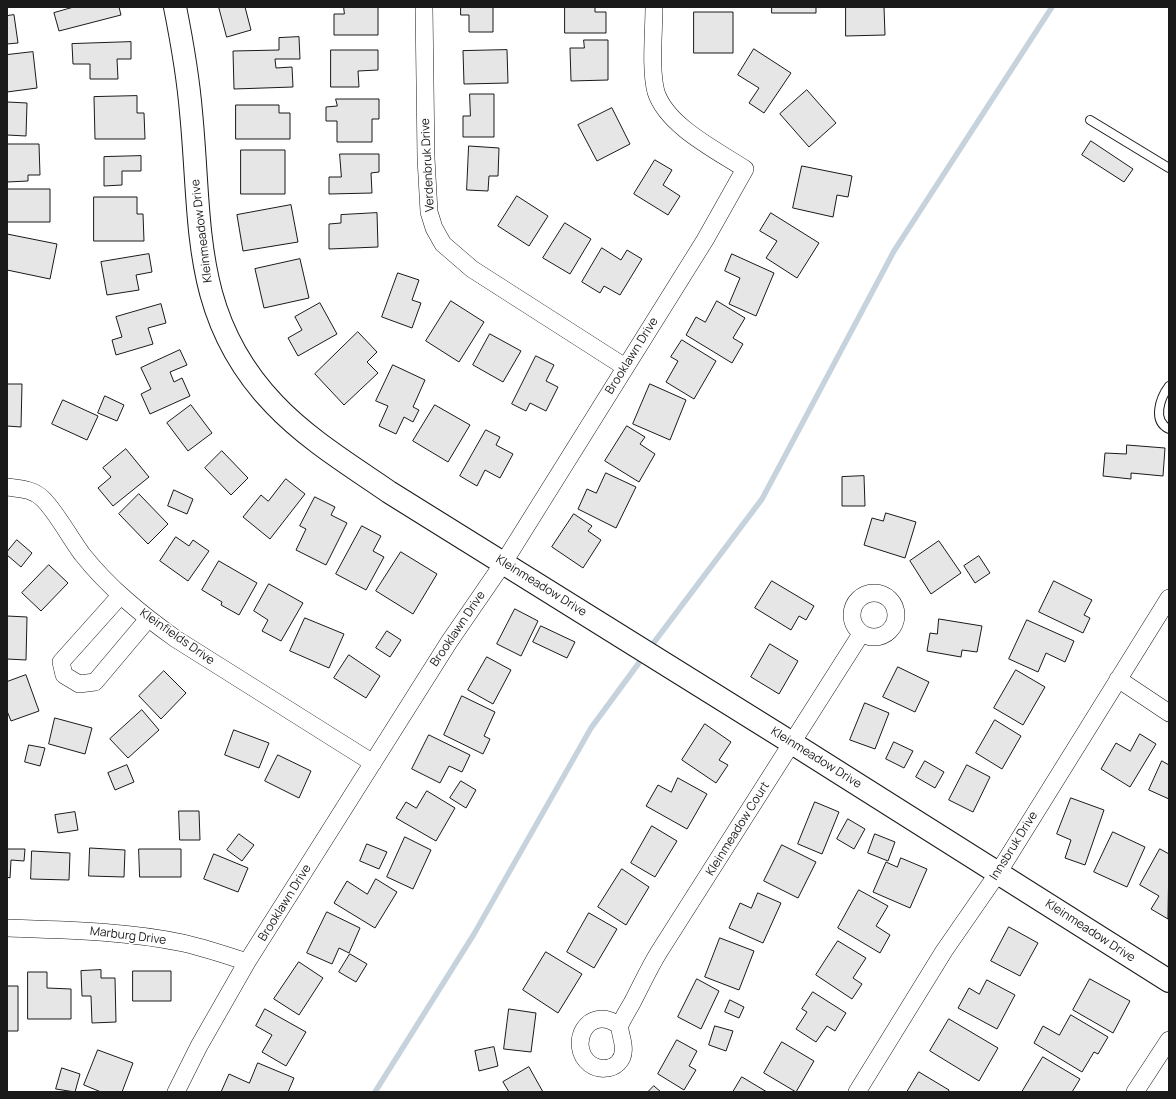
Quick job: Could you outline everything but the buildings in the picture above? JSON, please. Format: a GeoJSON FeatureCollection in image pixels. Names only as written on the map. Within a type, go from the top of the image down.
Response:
{"type":"FeatureCollection","features":[{"type":"Feature","properties":{"kind":"street","name":"Kleinmeadow Drive"},"geometry":{"type":"LineString","coordinates":[[175,7],[185,57],[191,112],[199,219],[205,271],[211,297],[233,350],[258,386],[291,421],[389,492],[504,562],[1169,982]]}},
{"type":"Feature","properties":{"kind":"street","name":"Verdenbruk Drive"},"geometry":{"type":"LineString","coordinates":[[424,7],[426,158],[429,212],[434,228],[443,244],[472,269],[625,367]]}},
{"type":"Feature","properties":{"kind":"street","name":"Brooklawn Drive"},"geometry":{"type":"LineString","coordinates":[[176,1092],[198,1046],[247,962],[449,642],[504,562],[705,240],[744,169],[686,130],[674,120],[656,93],[654,76],[654,7]]}},
{"type":"Feature","properties":{"kind":"street","name":"Kleinfields Drive"},"geometry":{"type":"LineString","coordinates":[[7,487],[31,490],[44,499],[82,553],[120,596],[148,619],[176,639],[374,763]]}},
{"type":"Feature","properties":{"kind":"street"},"geometry":{"type":"LineString","coordinates":[[120,596],[61,662],[64,676],[79,684],[95,682],[148,619]]}},
{"type":"Feature","properties":{"kind":"street","name":"Innsbruk Drive"},"geometry":{"type":"LineString","coordinates":[[857,1092],[944,951],[998,873],[1169,598]]}},
{"type":"Feature","properties":{"kind":"street","name":"Kleinmeadow Court"},"geometry":{"type":"LineString","coordinates":[[620,1026],[654,961],[862,634]]}},
{"type":"Feature","properties":{"kind":"street"},"geometry":{"type":"LineString","coordinates":[[1118,679],[1169,713]]}},
{"type":"Feature","properties":{"kind":"street","name":"Marburg Drive"},"geometry":{"type":"LineString","coordinates":[[7,928],[66,930],[127,935],[182,943],[247,962]]}},
{"type":"Feature","properties":{"kind":"street"},"geometry":{"type":"LineString","coordinates":[[1135,1092],[1169,1040]]}},
{"type":"Feature","properties":{"kind":"lane"},"geometry":{"type":"LineString","coordinates":[[1090,120],[1169,168]]}},
{"type":"Feature","properties":{"kind":"lane"},"geometry":{"type":"LineString","coordinates":[[1169,386],[1158,408],[1160,419],[1164,427],[1169,429]]}},
{"type":"Feature","properties":{"kind":"waterway"},"geometry":{"type":"LineString","coordinates":[[649,649],[762,499],[894,251],[1052,7]]}},
{"type":"Feature","properties":{"kind":"waterway"},"geometry":{"type":"LineString","coordinates":[[375,1092],[474,934],[591,728],[644,656]]}}]}
